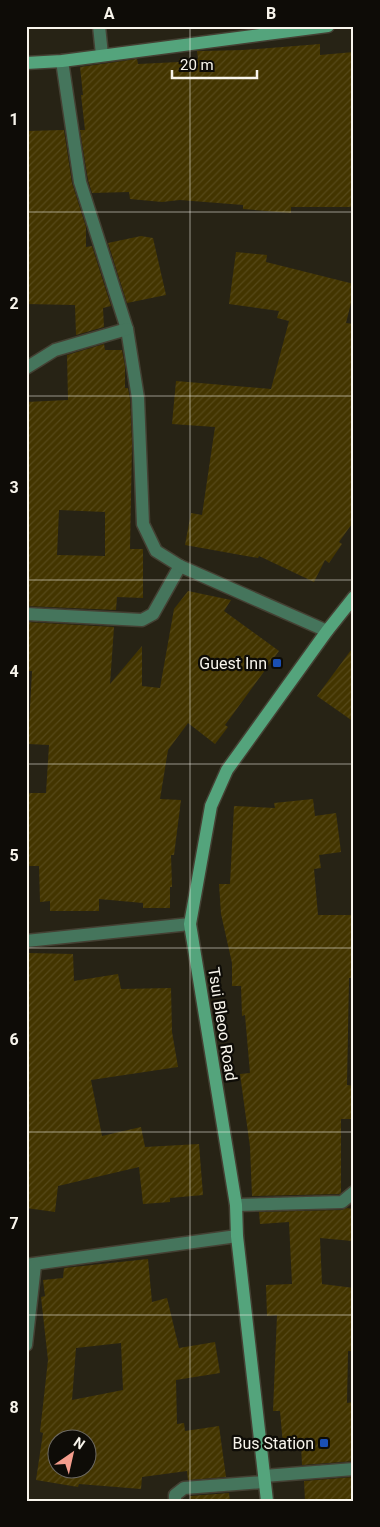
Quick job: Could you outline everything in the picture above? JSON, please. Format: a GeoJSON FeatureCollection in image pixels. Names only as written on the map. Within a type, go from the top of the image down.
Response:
{"type":"FeatureCollection","features":[{"type":"Feature","properties":{"kind":"street"},"geometry":{"type":"LineString","coordinates":[[99,26],[102,55]]}},
{"type":"Feature","properties":{"kind":"street"},"geometry":{"type":"LineString","coordinates":[[26,63],[328,26]]}},
{"type":"Feature","properties":{"kind":"street"},"geometry":{"type":"LineString","coordinates":[[62,60],[80,182],[127,329],[138,398],[143,524],[156,551],[180,566],[327,631]]}},
{"type":"Feature","properties":{"kind":"street"},"geometry":{"type":"LineString","coordinates":[[26,368],[55,350],[127,329]]}},
{"type":"Feature","properties":{"kind":"street"},"geometry":{"type":"LineString","coordinates":[[26,614],[142,620],[153,614],[180,566]]}},
{"type":"Feature","properties":{"kind":"street","name":"Tsui Bleoo Road"},"geometry":{"type":"LineString","coordinates":[[267,1501],[237,1236],[236,1205],[190,924],[211,806],[227,770],[327,631],[354,597]]}},
{"type":"Feature","properties":{"kind":"street"},"geometry":{"type":"LineString","coordinates":[[26,941],[190,924]]}},
{"type":"Feature","properties":{"kind":"street"},"geometry":{"type":"LineString","coordinates":[[236,1205],[342,1202],[354,1192]]}},
{"type":"Feature","properties":{"kind":"street"},"geometry":{"type":"LineString","coordinates":[[26,1345],[31,1265],[237,1236]]}},
{"type":"Feature","properties":{"kind":"street"},"geometry":{"type":"LineString","coordinates":[[175,1501],[175,1495],[184,1488],[354,1469]]}},
{"type":"Feature","properties":{"kind":"building"},"geometry":{"type":"Polygon","coordinates":[[[320,44],[320,55],[354,52],[352,207],[291,207],[291,213],[243,209],[243,205],[180,200],[162,202],[130,199],[129,192],[92,193],[80,130],[85,130],[80,67],[137,59],[138,64],[179,62],[179,59],[198,59],[197,51],[243,50],[320,44]]]}},
{"type":"Feature","properties":{"kind":"building"},"geometry":{"type":"Polygon","coordinates":[[[64,130],[72,183],[86,227],[86,247],[92,246],[111,306],[103,308],[104,327],[76,335],[75,305],[26,304],[26,131],[64,130]]]}},
{"type":"Feature","properties":{"kind":"building"},"geometry":{"type":"Polygon","coordinates":[[[141,236],[153,238],[166,295],[127,303],[108,243],[141,236]]]}},
{"type":"Feature","properties":{"kind":"building"},"geometry":{"type":"Polygon","coordinates":[[[236,252],[267,255],[266,262],[354,284],[346,323],[354,324],[354,521],[339,542],[342,544],[329,563],[325,560],[314,582],[259,556],[258,558],[185,545],[191,513],[202,515],[215,427],[172,424],[176,381],[271,389],[289,321],[277,318],[279,311],[229,304],[236,252]]]}},
{"type":"Feature","properties":{"kind":"building"},"geometry":{"type":"Polygon","coordinates":[[[104,344],[105,350],[122,350],[125,366],[125,388],[128,388],[130,399],[132,444],[130,549],[143,549],[143,598],[117,597],[116,610],[26,606],[26,402],[68,400],[67,355],[104,344]],[[59,510],[57,555],[105,556],[105,512],[59,510]]]}},
{"type":"Feature","properties":{"kind":"building"},"geometry":{"type":"Polygon","coordinates":[[[188,591],[231,600],[224,611],[279,651],[225,725],[228,727],[215,744],[188,723],[168,750],[160,799],[181,800],[174,855],[171,855],[172,887],[170,887],[170,908],[143,908],[143,903],[99,899],[99,911],[50,911],[50,901],[40,902],[39,866],[26,866],[26,793],[46,793],[49,745],[28,744],[32,671],[26,671],[26,622],[114,627],[110,684],[142,646],[142,686],[160,688],[174,609],[188,591]]]}},
{"type":"Feature","properties":{"kind":"building"},"geometry":{"type":"Polygon","coordinates":[[[354,646],[354,722],[317,696],[354,646]]]}},
{"type":"Feature","properties":{"kind":"building"},"geometry":{"type":"Polygon","coordinates":[[[313,799],[315,816],[336,813],[341,852],[319,855],[321,868],[314,869],[318,915],[354,915],[354,978],[349,978],[347,1085],[354,1086],[354,1119],[341,1119],[341,1193],[252,1196],[250,1147],[240,1074],[250,1073],[245,1015],[242,1016],[241,986],[232,986],[232,963],[221,914],[219,884],[230,884],[234,806],[275,808],[274,803],[313,799]]]}},
{"type":"Feature","properties":{"kind":"building"},"geometry":{"type":"Polygon","coordinates":[[[26,953],[73,954],[74,981],[118,974],[121,989],[171,988],[172,1032],[178,1067],[91,1080],[102,1136],[141,1127],[145,1147],[199,1144],[203,1195],[170,1198],[170,1202],[143,1204],[139,1167],[58,1186],[55,1212],[26,1208],[26,1052],[28,1027],[26,1027],[26,953]]]}},
{"type":"Feature","properties":{"kind":"building"},"geometry":{"type":"Polygon","coordinates":[[[347,1208],[354,1209],[352,1241],[320,1238],[322,1284],[354,1288],[354,1351],[348,1351],[347,1403],[354,1402],[354,1461],[302,1465],[301,1444],[283,1445],[280,1411],[273,1411],[277,1315],[267,1316],[266,1285],[292,1284],[289,1222],[260,1224],[259,1212],[342,1210],[347,1208]]]}},
{"type":"Feature","properties":{"kind":"building"},"geometry":{"type":"Polygon","coordinates":[[[148,1259],[152,1302],[167,1298],[179,1348],[215,1342],[220,1373],[176,1380],[177,1424],[184,1423],[185,1431],[219,1426],[226,1477],[188,1480],[187,1471],[142,1477],[141,1489],[79,1484],[78,1487],[36,1480],[43,1433],[40,1432],[48,1360],[41,1297],[45,1296],[43,1280],[63,1278],[64,1268],[148,1259]],[[121,1343],[76,1348],[72,1400],[123,1390],[121,1343]]]}},
{"type":"Feature","properties":{"kind":"building"},"geometry":{"type":"Polygon","coordinates":[[[354,1477],[354,1501],[305,1501],[304,1481],[354,1477]]]}},
{"type":"Feature","properties":{"kind":"building"},"geometry":{"type":"Polygon","coordinates":[[[229,1493],[230,1501],[190,1501],[190,1496],[229,1493]]]}},
{"type":"Feature","properties":{"kind":"place","name":"Guest Inn"},"geometry":{"type":"Point","coordinates":[277,663]}},
{"type":"Feature","properties":{"kind":"place","name":"Bus Station"},"geometry":{"type":"Point","coordinates":[324,1443]}}]}
